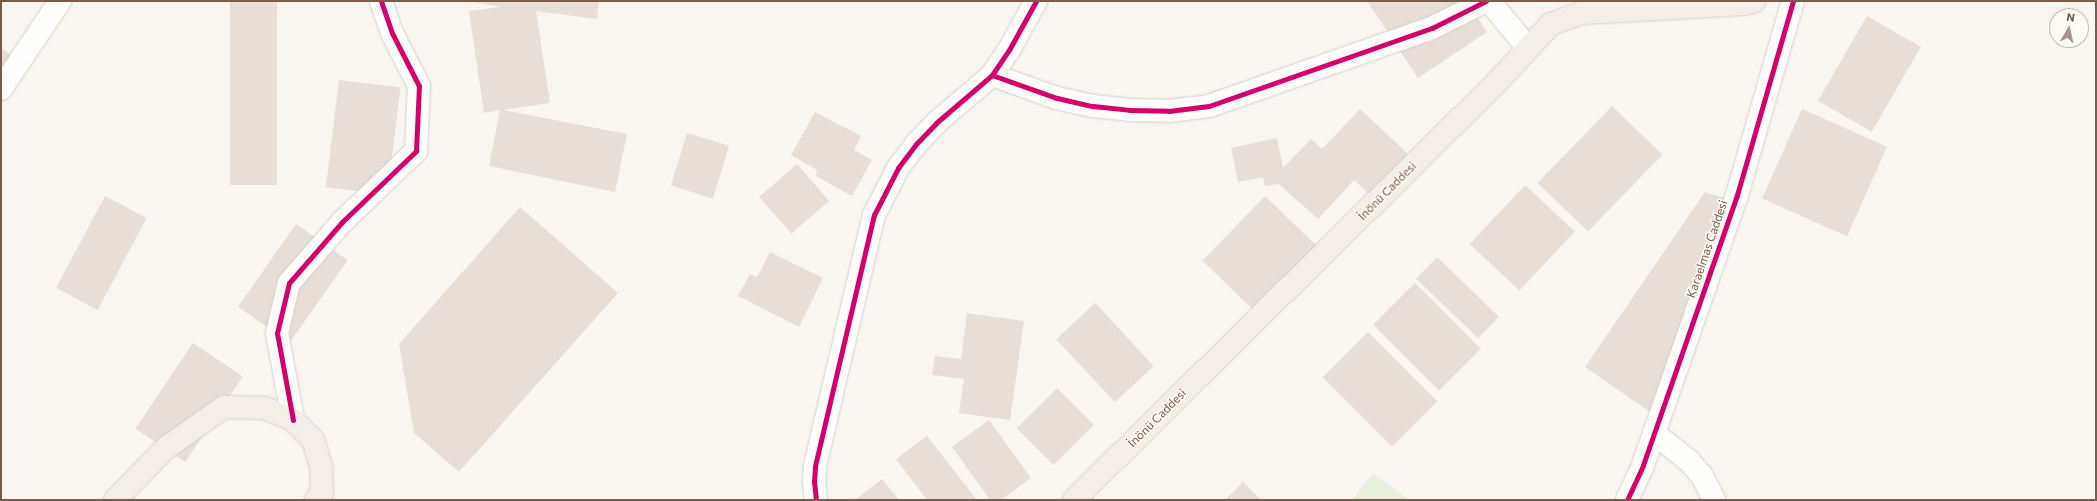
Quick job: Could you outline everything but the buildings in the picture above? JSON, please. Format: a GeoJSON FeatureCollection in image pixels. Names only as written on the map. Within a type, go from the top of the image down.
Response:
{"type":"FeatureCollection","features":[{"type":"Feature","properties":{"kind":"main road","name":"İnönü Caddesi"},"geometry":{"type":"LineString","coordinates":[[1074,500],[1496,83],[1551,24],[1581,13],[1743,4],[1754,1]]}},
{"type":"Feature","properties":{"kind":"main road"},"geometry":{"type":"LineString","coordinates":[[114,500],[166,448],[224,407],[265,408],[293,420],[313,440],[321,466],[322,492],[316,500]]}},
{"type":"Feature","properties":{"kind":"street"},"geometry":{"type":"LineString","coordinates":[[1,88],[60,1]]}},
{"type":"Feature","properties":{"kind":"street"},"geometry":{"type":"LineString","coordinates":[[293,420],[277,333],[289,283],[342,222],[416,151],[419,86],[392,33],[381,1]]}},
{"type":"Feature","properties":{"kind":"street"},"geometry":{"type":"LineString","coordinates":[[816,500],[814,482],[815,466],[874,215],[898,168],[916,144],[936,123],[992,75],[1010,50],[1036,1]]}},
{"type":"Feature","properties":{"kind":"street"},"geometry":{"type":"LineString","coordinates":[[992,75],[1057,98],[1093,106],[1130,110],[1169,111],[1208,106],[1432,28],[1486,1]]}},
{"type":"Feature","properties":{"kind":"street"},"geometry":{"type":"LineString","coordinates":[[1489,1],[1528,48]]}},
{"type":"Feature","properties":{"kind":"street","name":"Karaelmas Caddesi"},"geometry":{"type":"LineString","coordinates":[[1627,500],[1644,464],[1737,195],[1793,1]]}},
{"type":"Feature","properties":{"kind":"street"},"geometry":{"type":"LineString","coordinates":[[1654,433],[1689,461],[1702,476],[1714,500]]}},
{"type":"Feature","properties":{"kind":"green space"},"geometry":{"type":"Polygon","coordinates":[[[1373,473],[1409,500],[1352,500],[1373,473]]]}},
{"type":"Feature","properties":{"kind":"cycle path"},"geometry":{"type":"LineString","coordinates":[[293,420],[277,333],[289,283],[342,222],[416,151],[419,86],[392,33],[381,1]]}},
{"type":"Feature","properties":{"kind":"cycle path"},"geometry":{"type":"LineString","coordinates":[[816,500],[814,482],[815,466],[874,215],[898,168],[916,144],[936,123],[992,75],[1009,50],[1036,1]]}},
{"type":"Feature","properties":{"kind":"cycle path"},"geometry":{"type":"LineString","coordinates":[[992,75],[1057,98],[1093,106],[1130,110],[1169,111],[1209,106],[1432,28],[1486,1]]}},
{"type":"Feature","properties":{"kind":"cycle path"},"geometry":{"type":"LineString","coordinates":[[1627,500],[1643,465],[1737,195],[1793,1]]}}]}
